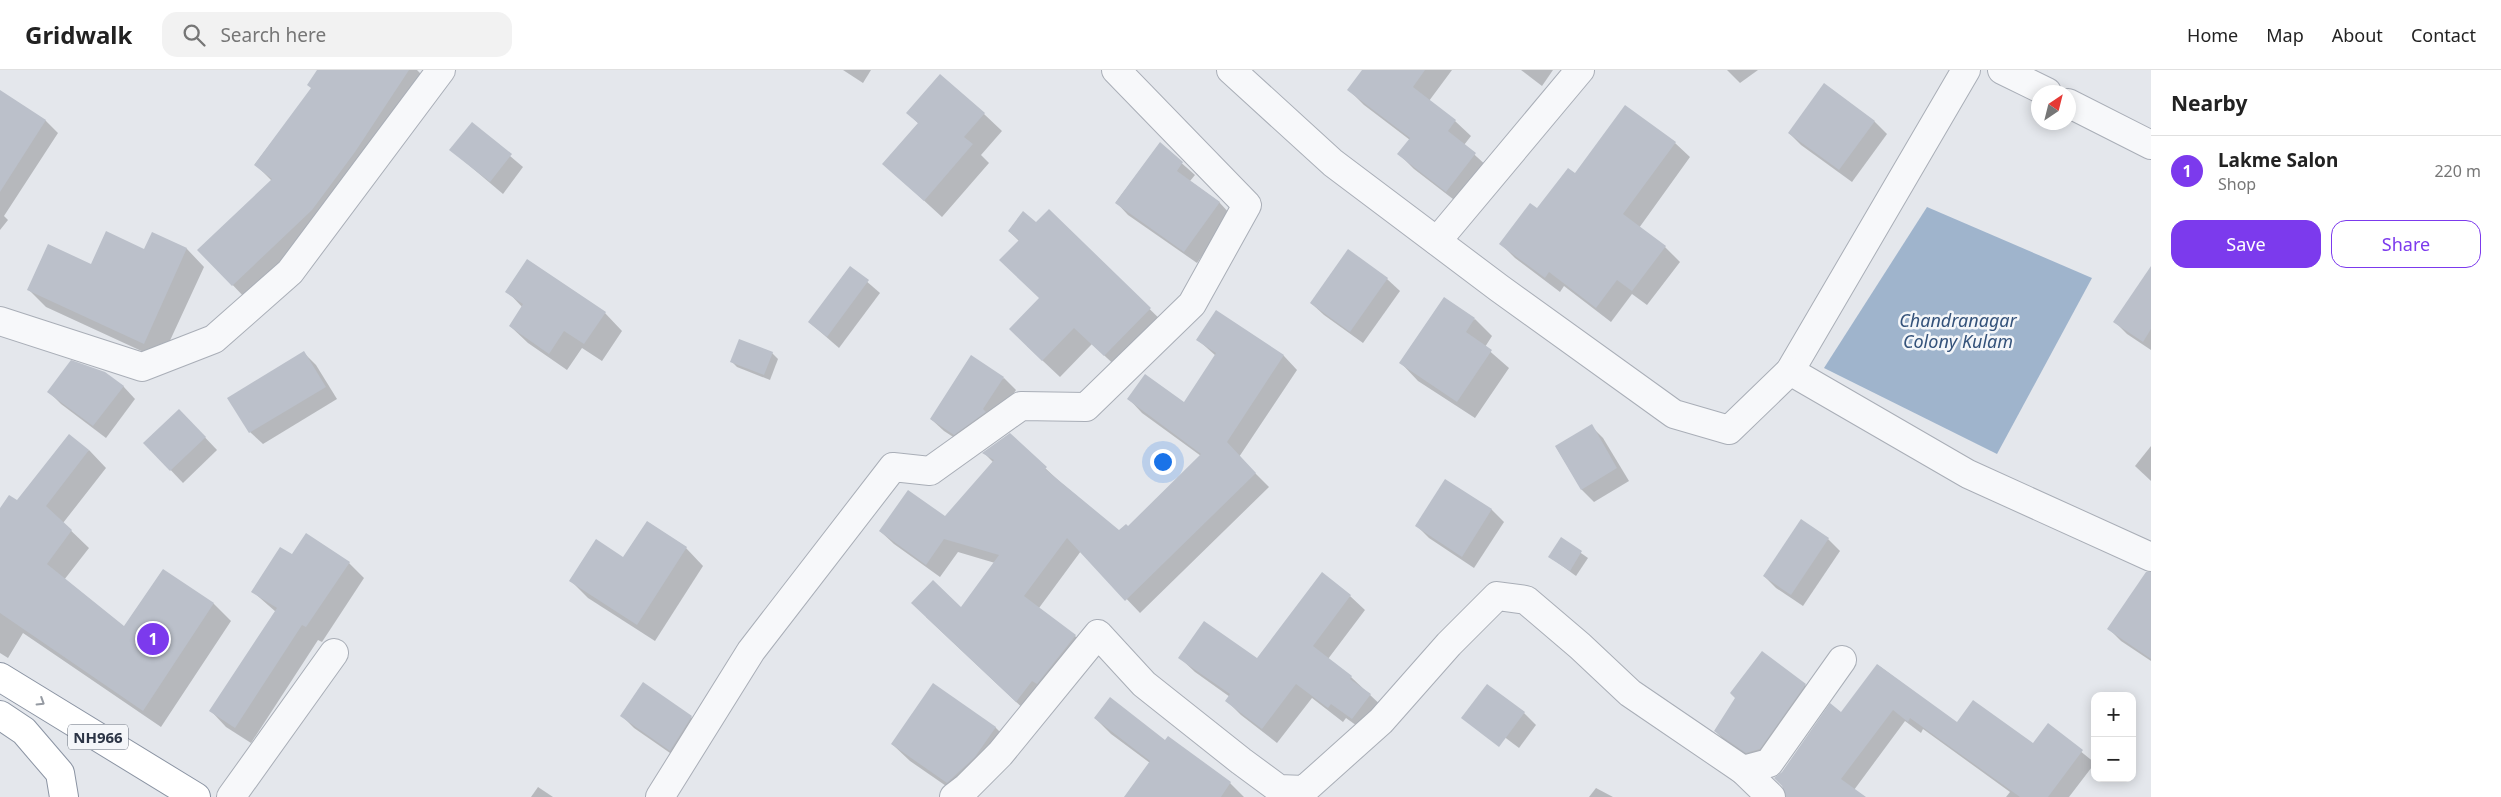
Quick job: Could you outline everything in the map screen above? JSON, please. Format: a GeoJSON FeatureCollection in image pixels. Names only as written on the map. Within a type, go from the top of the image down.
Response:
{"type":"FeatureCollection","features":[{"type":"Feature","properties":{"kind":"highway","name":"NH966"},"geometry":{"type":"LineString","coordinates":[[0,677],[196,797]]}},
{"type":"Feature","properties":{"kind":"highway","name":"NH966"},"geometry":{"type":"LineString","coordinates":[[0,715],[24,731],[60,773],[64,797]]}},
{"type":"Feature","properties":{"kind":"street"},"geometry":{"type":"LineString","coordinates":[[0,321],[142,367],[214,340],[290,272],[441,70]]}},
{"type":"Feature","properties":{"kind":"street"},"geometry":{"type":"LineString","coordinates":[[660,797],[751,651],[893,467],[930,471],[1021,406],[1086,407],[1192,304],[1247,205],[1116,70]]}},
{"type":"Feature","properties":{"kind":"street"},"geometry":{"type":"LineString","coordinates":[[1231,70],[1334,163],[1437,241],[1674,414],[1729,430],[1790,372],[1966,70]]}},
{"type":"Feature","properties":{"kind":"street"},"geometry":{"type":"LineString","coordinates":[[1437,241],[1580,70]]}},
{"type":"Feature","properties":{"kind":"street"},"geometry":{"type":"LineString","coordinates":[[2002,70],[2033,85]]}},
{"type":"Feature","properties":{"kind":"street"},"geometry":{"type":"LineString","coordinates":[[2076,107],[2151,145]]}},
{"type":"Feature","properties":{"kind":"street"},"geometry":{"type":"LineString","coordinates":[[1790,372],[1968,474],[2151,557]]}},
{"type":"Feature","properties":{"kind":"street"},"geometry":{"type":"LineString","coordinates":[[954,797],[967,787],[1000,754],[1098,634],[1144,684],[1241,761],[1279,789],[1307,794],[1382,720],[1449,644],[1497,596],[1526,600],[1580,646],[1630,693],[1743,770],[1771,797]]}},
{"type":"Feature","properties":{"kind":"street"},"geometry":{"type":"LineString","coordinates":[[232,797],[334,653]]}},
{"type":"Feature","properties":{"kind":"street"},"geometry":{"type":"LineString","coordinates":[[1743,770],[1769,763],[1842,660]]}},
{"type":"Feature","properties":{"kind":"water","name":"Chandranagar Colony Kulam"},"geometry":{"type":"Polygon","coordinates":[[[1927,207],[2092,278],[1997,454],[1824,368],[1927,207]]]}},
{"type":"Feature","properties":{"kind":"building"},"geometry":{"type":"Polygon","coordinates":[[[317,70],[409,70],[355,152],[312,210],[232,286],[197,250],[272,179],[254,165],[311,88],[307,85],[317,70]]]}},
{"type":"Feature","properties":{"kind":"building"},"geometry":{"type":"Polygon","coordinates":[[[1362,70],[1425,70],[1413,87],[1456,120],[1448,131],[1476,153],[1446,192],[1397,154],[1410,138],[1347,90],[1362,70]]]}},
{"type":"Feature","properties":{"kind":"building"},"geometry":{"type":"Polygon","coordinates":[[[940,74],[985,113],[964,137],[973,144],[924,201],[882,164],[918,123],[906,113],[940,74]]]}},
{"type":"Feature","properties":{"kind":"building"},"geometry":{"type":"Polygon","coordinates":[[[1824,83],[1875,121],[1839,170],[1788,133],[1824,83]]]}},
{"type":"Feature","properties":{"kind":"building"},"geometry":{"type":"Polygon","coordinates":[[[0,90],[46,120],[0,192],[0,90]]]}},
{"type":"Feature","properties":{"kind":"building"},"geometry":{"type":"Polygon","coordinates":[[[1625,105],[1676,142],[1623,214],[1666,246],[1632,291],[1617,280],[1596,308],[1549,272],[1545,278],[1499,244],[1530,203],[1537,208],[1568,168],[1575,173],[1625,105]]]}},
{"type":"Feature","properties":{"kind":"building"},"geometry":{"type":"Polygon","coordinates":[[[472,122],[512,154],[490,182],[449,150],[472,122]]]}},
{"type":"Feature","properties":{"kind":"building"},"geometry":{"type":"Polygon","coordinates":[[[1160,142],[1183,162],[1177,171],[1220,202],[1184,252],[1115,203],[1160,142]]]}},
{"type":"Feature","properties":{"kind":"building"},"geometry":{"type":"Polygon","coordinates":[[[1049,209],[1151,308],[1104,356],[1074,328],[1042,361],[1009,329],[1039,298],[999,260],[1019,240],[1008,231],[1023,211],[1036,222],[1049,209]]]}},
{"type":"Feature","properties":{"kind":"building"},"geometry":{"type":"Polygon","coordinates":[[[106,231],[144,249],[152,232],[187,248],[144,344],[27,290],[48,244],[91,264],[106,231]]]}},
{"type":"Feature","properties":{"kind":"building"},"geometry":{"type":"Polygon","coordinates":[[[1348,249],[1388,278],[1350,332],[1310,303],[1348,249]]]}},
{"type":"Feature","properties":{"kind":"building"},"geometry":{"type":"Polygon","coordinates":[[[527,259],[606,312],[584,344],[564,331],[549,354],[509,326],[523,304],[505,292],[527,259]]]}},
{"type":"Feature","properties":{"kind":"building"},"geometry":{"type":"Polygon","coordinates":[[[850,266],[869,280],[827,337],[808,322],[850,266]]]}},
{"type":"Feature","properties":{"kind":"building"},"geometry":{"type":"Polygon","coordinates":[[[2151,266],[2151,329],[2143,342],[2113,322],[2151,266]]]}},
{"type":"Feature","properties":{"kind":"building"},"geometry":{"type":"Polygon","coordinates":[[[1444,297],[1475,318],[1466,332],[1492,350],[1457,402],[1399,363],[1444,297]]]}},
{"type":"Feature","properties":{"kind":"building"},"geometry":{"type":"Polygon","coordinates":[[[1216,310],[1284,355],[1227,442],[1256,473],[1125,601],[1067,538],[1024,596],[1076,635],[1037,684],[1032,681],[1016,702],[911,603],[933,580],[961,607],[999,555],[944,539],[926,565],[879,531],[908,490],[945,516],[994,460],[982,453],[1010,433],[1047,467],[1045,469],[1119,530],[1126,524],[1128,526],[1201,454],[1127,399],[1145,374],[1184,402],[1216,353],[1196,340],[1216,310]]]}},
{"type":"Feature","properties":{"kind":"building"},"geometry":{"type":"Polygon","coordinates":[[[739,339],[773,352],[764,375],[730,362],[739,339]]]}},
{"type":"Feature","properties":{"kind":"building"},"geometry":{"type":"Polygon","coordinates":[[[304,351],[326,387],[249,433],[227,398],[304,351]]]}},
{"type":"Feature","properties":{"kind":"building"},"geometry":{"type":"Polygon","coordinates":[[[971,355],[1004,377],[983,409],[986,412],[954,435],[930,419],[971,355]]]}},
{"type":"Feature","properties":{"kind":"building"},"geometry":{"type":"Polygon","coordinates":[[[71,360],[105,372],[124,386],[93,426],[47,392],[71,360]]]}},
{"type":"Feature","properties":{"kind":"building"},"geometry":{"type":"Polygon","coordinates":[[[179,409],[206,437],[170,471],[143,443],[179,409]]]}},
{"type":"Feature","properties":{"kind":"building"},"geometry":{"type":"Polygon","coordinates":[[[1592,424],[1617,468],[1581,490],[1555,446],[1592,424]]]}},
{"type":"Feature","properties":{"kind":"building"},"geometry":{"type":"Polygon","coordinates":[[[69,434],[89,450],[46,506],[72,530],[47,564],[124,626],[163,569],[214,603],[143,711],[0,613],[0,508],[9,495],[17,500],[69,434]]]}},
{"type":"Feature","properties":{"kind":"building"},"geometry":{"type":"Polygon","coordinates":[[[1445,479],[1492,509],[1462,557],[1415,526],[1445,479]]]}},
{"type":"Feature","properties":{"kind":"building"},"geometry":{"type":"Polygon","coordinates":[[[1801,519],[1829,538],[1791,595],[1763,576],[1801,519]]]}},
{"type":"Feature","properties":{"kind":"building"},"geometry":{"type":"Polygon","coordinates":[[[647,521],[687,547],[637,625],[569,581],[596,539],[623,557],[647,521]]]}},
{"type":"Feature","properties":{"kind":"building"},"geometry":{"type":"Polygon","coordinates":[[[306,533],[350,562],[306,627],[302,625],[235,728],[209,711],[277,608],[251,592],[280,547],[292,554],[306,533]]]}},
{"type":"Feature","properties":{"kind":"building"},"geometry":{"type":"Polygon","coordinates":[[[1561,537],[1582,551],[1570,571],[1548,557],[1561,537]]]}},
{"type":"Feature","properties":{"kind":"building"},"geometry":{"type":"Polygon","coordinates":[[[1322,572],[1351,595],[1313,646],[1352,676],[1350,679],[1371,694],[1352,719],[1331,704],[1328,708],[1296,684],[1262,729],[1225,701],[1230,694],[1178,658],[1204,621],[1257,658],[1322,572]]]}},
{"type":"Feature","properties":{"kind":"building"},"geometry":{"type":"Polygon","coordinates":[[[2146,572],[2151,572],[2151,659],[2107,629],[2146,572]]]}},
{"type":"Feature","properties":{"kind":"building"},"geometry":{"type":"Polygon","coordinates":[[[1762,651],[1806,684],[1760,749],[1746,753],[1714,731],[1735,698],[1730,693],[1762,651]]]}},
{"type":"Feature","properties":{"kind":"building"},"geometry":{"type":"Polygon","coordinates":[[[1877,664],[1957,722],[1973,700],[2033,743],[2048,723],[2083,750],[2048,797],[2020,797],[1910,718],[1908,722],[1893,710],[1841,779],[1866,797],[1786,797],[1782,786],[1774,778],[1782,772],[1830,703],[1841,712],[1877,664]]]}},
{"type":"Feature","properties":{"kind":"building"},"geometry":{"type":"Polygon","coordinates":[[[643,682],[692,716],[670,751],[620,716],[643,682]]]}},
{"type":"Feature","properties":{"kind":"building"},"geometry":{"type":"Polygon","coordinates":[[[933,683],[996,727],[975,757],[947,783],[891,744],[933,683]]]}},
{"type":"Feature","properties":{"kind":"building"},"geometry":{"type":"Polygon","coordinates":[[[1487,684],[1525,712],[1499,747],[1461,718],[1487,684]]]}},
{"type":"Feature","properties":{"kind":"building"},"geometry":{"type":"Polygon","coordinates":[[[1110,697],[1165,740],[1168,736],[1231,782],[1221,797],[1124,797],[1150,761],[1094,718],[1110,697]]]}},
{"type":"Feature","properties":{"kind":"place","name":"Lakme Salon"},"geometry":{"type":"Point","coordinates":[153,639]}}]}
